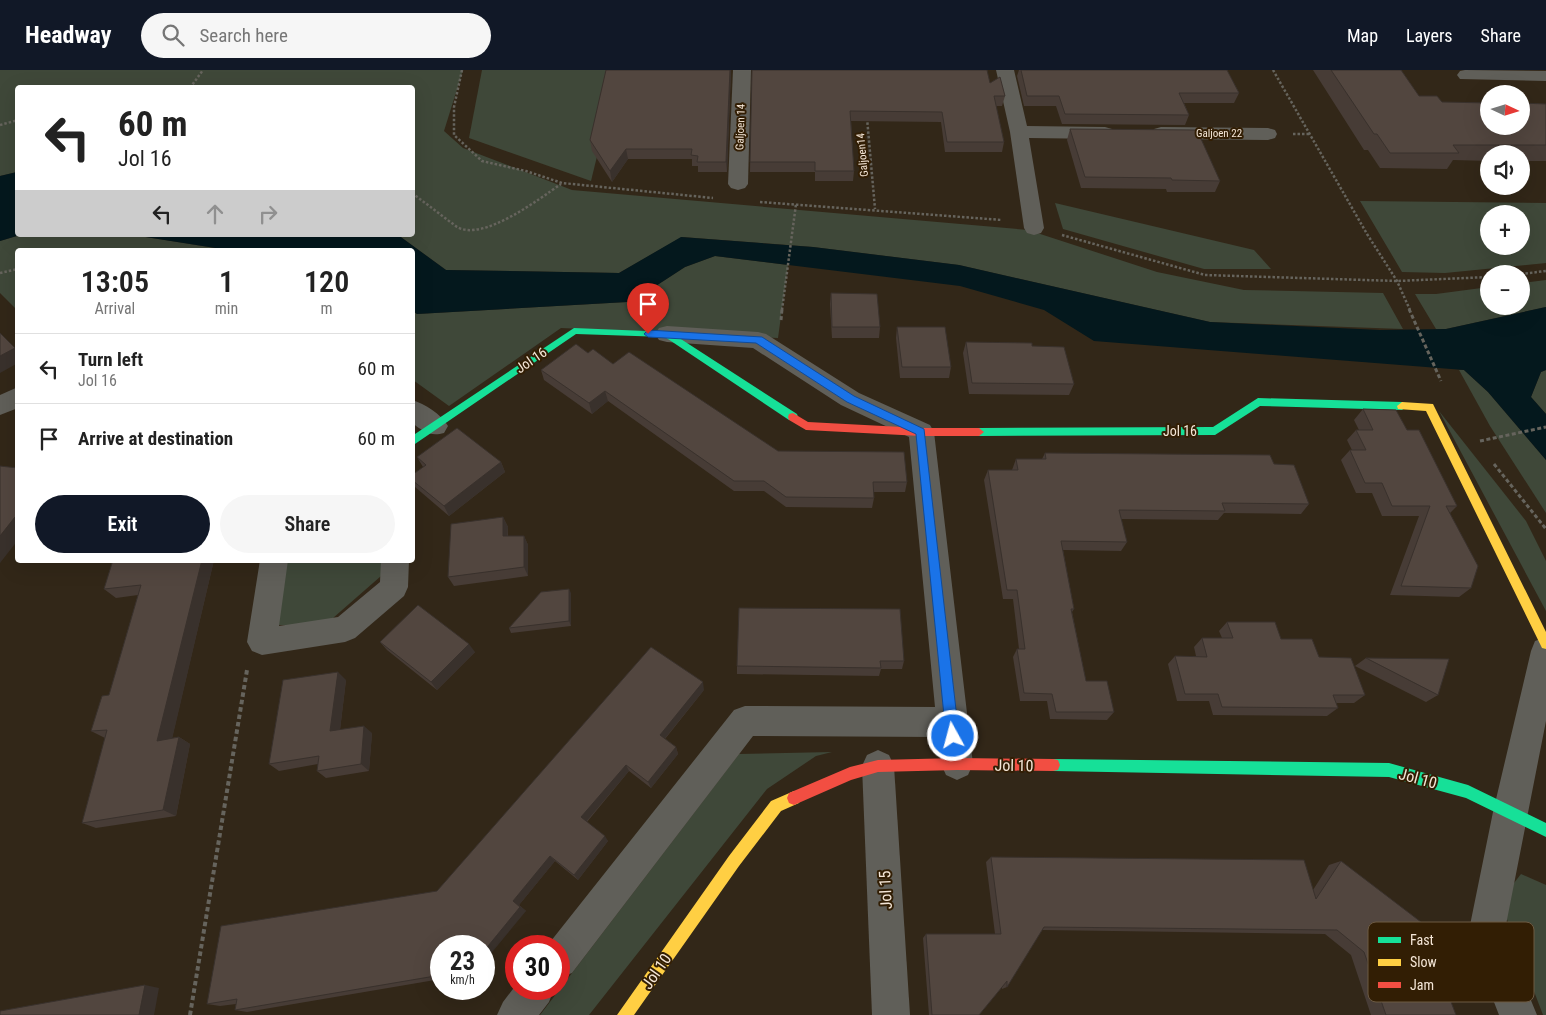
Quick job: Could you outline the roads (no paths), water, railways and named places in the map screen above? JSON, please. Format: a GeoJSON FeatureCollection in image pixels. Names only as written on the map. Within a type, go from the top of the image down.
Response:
{"type":"FeatureCollection","features":[{"type":"Feature","properties":{"kind":"street","name":"Galjoen 14"},"geometry":{"type":"LineString","coordinates":[[738,184],[742,70]]}},
{"type":"Feature","properties":{"kind":"street"},"geometry":{"type":"LineString","coordinates":[[1005,70],[1019,132],[1034,228]]}},
{"type":"Feature","properties":{"kind":"street"},"geometry":{"type":"LineString","coordinates":[[1466,75],[1545,73]]}},
{"type":"Feature","properties":{"kind":"street"},"geometry":{"type":"LineString","coordinates":[[1019,132],[1119,133]]}},
{"type":"Feature","properties":{"kind":"street","name":"Galjoen 22"},"geometry":{"type":"LineString","coordinates":[[1139,133],[1268,134]]}},
{"type":"Feature","properties":{"kind":"street","name":"Jol 16"},"geometry":{"type":"LineString","coordinates":[[415,440],[574,331],[667,334],[758,340],[850,399],[921,432]]}},
{"type":"Feature","properties":{"kind":"street","name":"Jol 16"},"geometry":{"type":"LineString","coordinates":[[667,334],[806,426],[921,432],[1215,431],[1258,402],[1429,407],[1546,644]]}},
{"type":"Feature","properties":{"kind":"street"},"geometry":{"type":"LineString","coordinates":[[0,406],[15,398]]}},
{"type":"Feature","properties":{"kind":"street"},"geometry":{"type":"LineString","coordinates":[[415,411],[435,426]]}},
{"type":"Feature","properties":{"kind":"street"},"geometry":{"type":"LineString","coordinates":[[921,432],[956,764]]}},
{"type":"Feature","properties":{"kind":"street"},"geometry":{"type":"LineString","coordinates":[[274,563],[262,642],[346,629],[394,587],[395,563]]}},
{"type":"Feature","properties":{"kind":"street"},"geometry":{"type":"LineString","coordinates":[[1489,922],[1510,812],[1546,652]]}},
{"type":"Feature","properties":{"kind":"street"},"geometry":{"type":"LineString","coordinates":[[570,946],[745,721],[951,722]]}},
{"type":"Feature","properties":{"kind":"street","name":"Jol 10"},"geometry":{"type":"LineString","coordinates":[[625,1015],[734,861],[776,806],[850,774],[878,766],[956,764],[1389,770],[1468,792],[1546,830]]}},
{"type":"Feature","properties":{"kind":"street","name":"Jol 15"},"geometry":{"type":"LineString","coordinates":[[878,766],[891,1015]]}},
{"type":"Feature","properties":{"kind":"street"},"geometry":{"type":"LineString","coordinates":[[516,1015],[528,1000]]}},
{"type":"Feature","properties":{"kind":"street"},"geometry":{"type":"LineString","coordinates":[[1513,1002],[1518,1015]]}}]}
